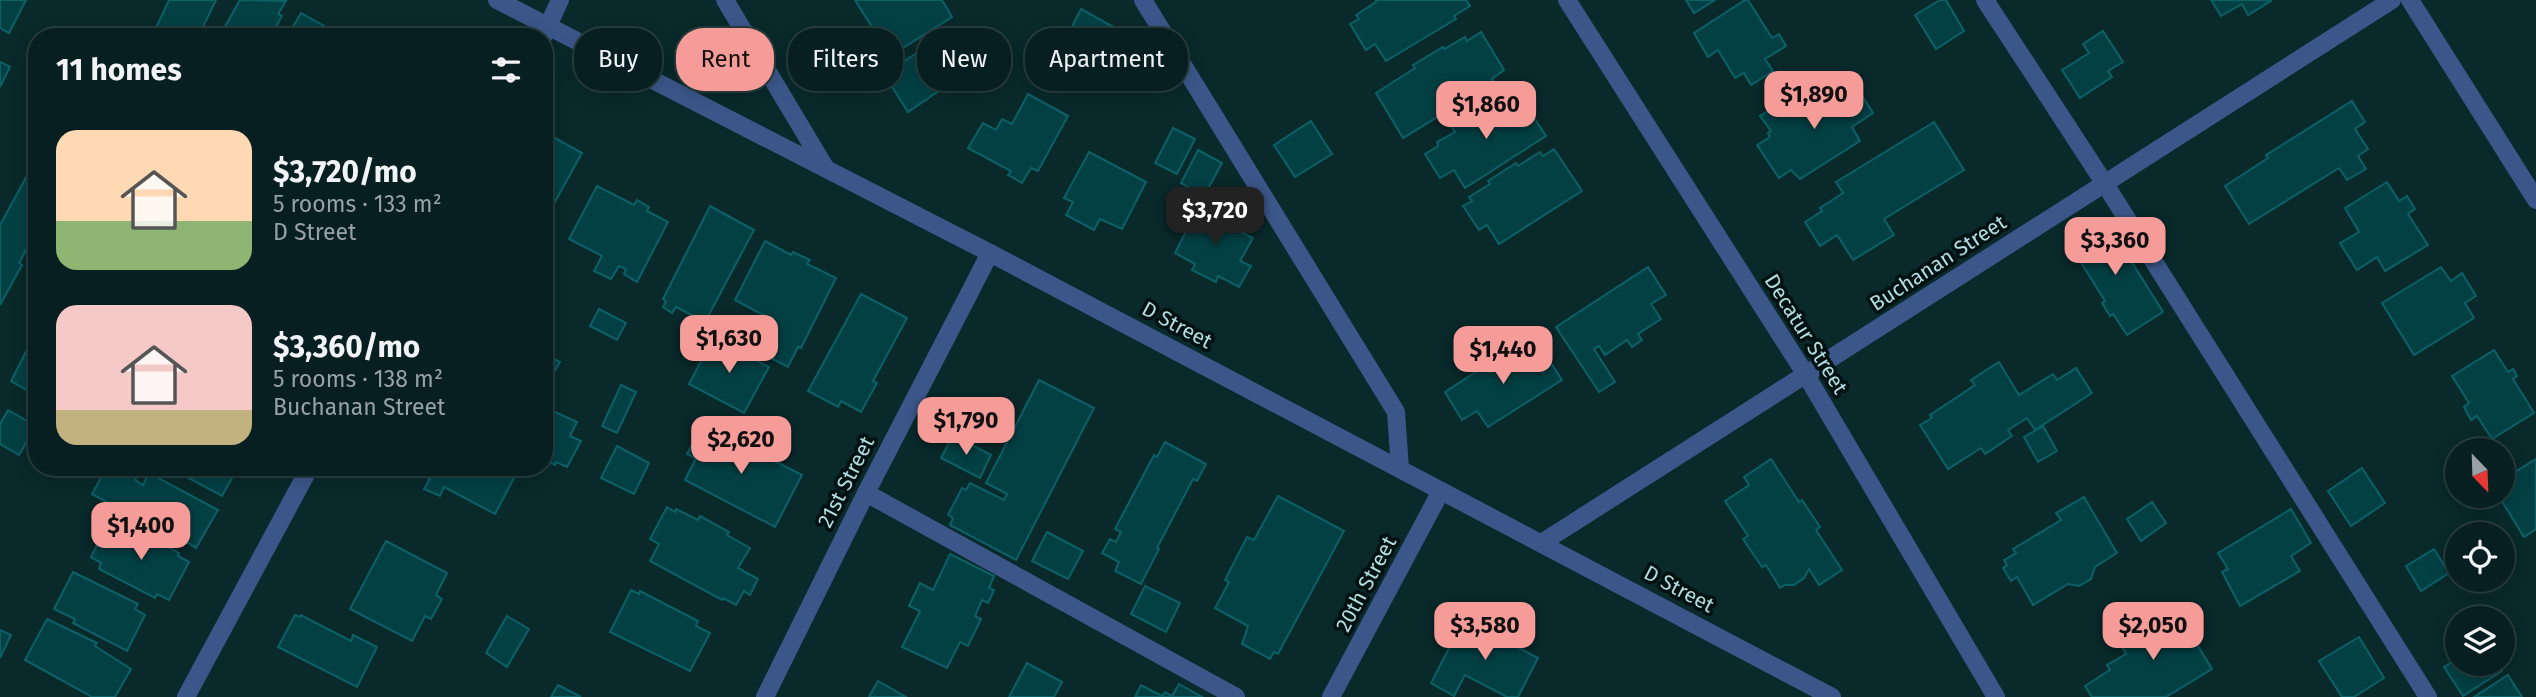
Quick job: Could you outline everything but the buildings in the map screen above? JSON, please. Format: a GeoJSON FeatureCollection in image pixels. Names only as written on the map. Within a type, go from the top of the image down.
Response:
{"type":"FeatureCollection","features":[{"type":"Feature","properties":{"kind":"street","name":"D Street"},"geometry":{"type":"LineString","coordinates":[[497,0],[540,28]]}},
{"type":"Feature","properties":{"kind":"street"},"geometry":{"type":"LineString","coordinates":[[548,28],[560,0]]}},
{"type":"Feature","properties":{"kind":"street"},"geometry":{"type":"LineString","coordinates":[[726,0],[825,167]]}},
{"type":"Feature","properties":{"kind":"street"},"geometry":{"type":"LineString","coordinates":[[1143,0],[1396,412],[1400,469]]}},
{"type":"Feature","properties":{"kind":"street","name":"Decatur Street"},"geometry":{"type":"LineString","coordinates":[[1567,0],[1806,375],[1996,697]]}},
{"type":"Feature","properties":{"kind":"street"},"geometry":{"type":"LineString","coordinates":[[1985,0],[2105,184],[2428,697]]}},
{"type":"Feature","properties":{"kind":"street","name":"Buchanan Street"},"geometry":{"type":"LineString","coordinates":[[1543,542],[2392,0]]}},
{"type":"Feature","properties":{"kind":"street"},"geometry":{"type":"LineString","coordinates":[[2410,0],[2536,200]]}},
{"type":"Feature","properties":{"kind":"street","name":"D Street"},"geometry":{"type":"LineString","coordinates":[[553,35],[825,167],[1543,542],[1832,697]]}},
{"type":"Feature","properties":{"kind":"street","name":"21st Street"},"geometry":{"type":"LineString","coordinates":[[765,697],[866,493],[990,253]]}},
{"type":"Feature","properties":{"kind":"street"},"geometry":{"type":"LineString","coordinates":[[186,697],[305,476]]}},
{"type":"Feature","properties":{"kind":"street","name":"20th Street"},"geometry":{"type":"LineString","coordinates":[[1331,697],[1441,491]]}},
{"type":"Feature","properties":{"kind":"street"},"geometry":{"type":"LineString","coordinates":[[866,493],[1236,697]]}}]}
